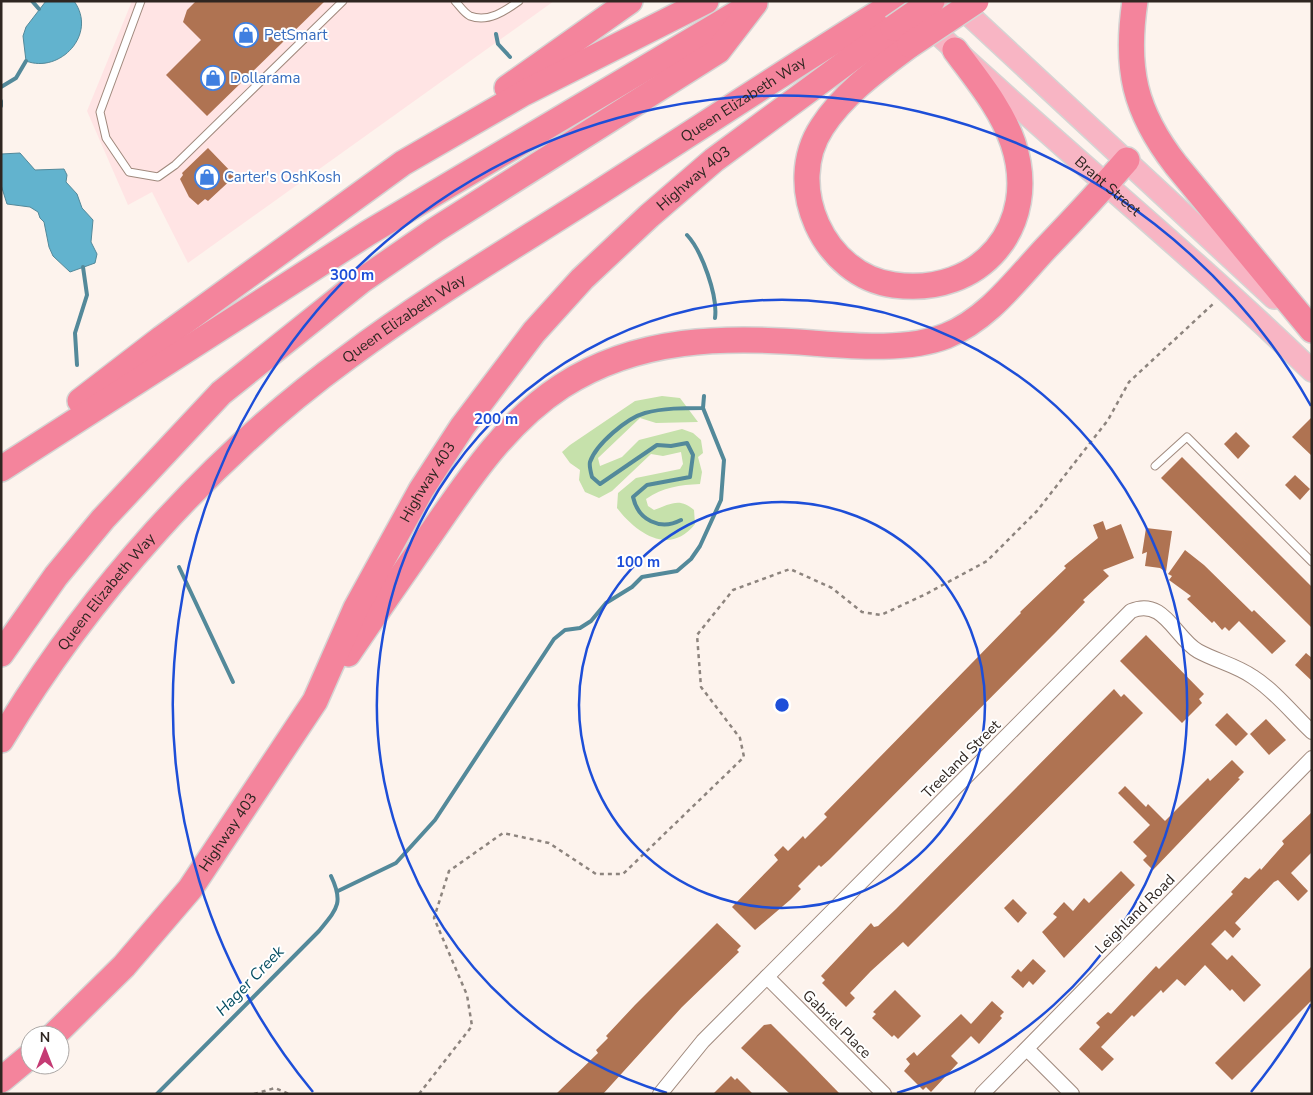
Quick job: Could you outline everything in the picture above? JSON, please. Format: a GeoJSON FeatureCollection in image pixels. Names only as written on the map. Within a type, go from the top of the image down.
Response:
{"type":"FeatureCollection","features":[{"type":"Feature","properties":{"kind":"highway"},"geometry":{"type":"LineString","coordinates":[[1,460],[162,338],[630,1]]}},
{"type":"Feature","properties":{"kind":"highway"},"geometry":{"type":"LineString","coordinates":[[403,163],[524,93],[706,1]]}},
{"type":"Feature","properties":{"kind":"highway","name":"Highway 403"},"geometry":{"type":"LineString","coordinates":[[64,1025],[124,966],[190,889],[315,701],[356,608],[421,490],[478,403],[534,332],[582,279],[649,216],[714,160],[890,15],[932,1]]}},
{"type":"Feature","properties":{"kind":"highway"},"geometry":{"type":"LineString","coordinates":[[956,50],[997,107],[1013,143],[1021,174],[1020,196],[1016,211],[1003,240],[992,256],[965,275],[931,287],[893,286],[875,281],[857,272],[827,245],[815,223],[808,195],[808,168],[821,128],[866,79],[910,45],[976,1]]}},
{"type":"Feature","properties":{"kind":"highway"},"geometry":{"type":"LineString","coordinates":[[1135,1],[1131,51],[1137,92],[1145,118],[1161,145],[1176,165],[1312,332]]}},
{"type":"Feature","properties":{"kind":"highway"},"geometry":{"type":"LineString","coordinates":[[1,469],[368,233],[756,2]]}},
{"type":"Feature","properties":{"kind":"highway"},"geometry":{"type":"LineString","coordinates":[[1,654],[56,576],[103,519],[221,393],[361,281],[435,230],[718,51],[756,2]]}},
{"type":"Feature","properties":{"kind":"highway","name":"Queen Elizabeth Way"},"geometry":{"type":"LineString","coordinates":[[1,740],[80,624],[141,548],[193,493],[277,413],[347,357],[429,301],[890,15]]}},
{"type":"Feature","properties":{"kind":"highway"},"geometry":{"type":"LineString","coordinates":[[315,701],[479,465],[508,431],[562,386],[613,361],[644,350],[682,342],[753,338],[842,345],[910,345],[928,342],[947,335],[976,321],[1006,292],[1127,160]]}},
{"type":"Feature","properties":{"kind":"highway"},"geometry":{"type":"LineString","coordinates":[[1,1080],[20,1064]]}},
{"type":"Feature","properties":{"kind":"main road","name":"Brant Street"},"geometry":{"type":"LineString","coordinates":[[904,1],[1000,92],[1106,184],[1312,370]]}},
{"type":"Feature","properties":{"kind":"main road","name":"Brant Street"},"geometry":{"type":"LineString","coordinates":[[954,1],[1312,332]]}},
{"type":"Feature","properties":{"kind":"street","name":"Treeland Street"},"geometry":{"type":"LineString","coordinates":[[660,1094],[703,1041],[1131,611],[1139,608],[1150,608],[1160,612],[1196,650],[1239,668],[1263,684],[1312,732]]}},
{"type":"Feature","properties":{"kind":"street","name":"Leighland Road"},"geometry":{"type":"LineString","coordinates":[[982,1094],[1028,1050],[1064,1010],[1312,758]]}},
{"type":"Feature","properties":{"kind":"street","name":"Gabriel Place"},"geometry":{"type":"LineString","coordinates":[[767,977],[884,1094]]}},
{"type":"Feature","properties":{"kind":"street"},"geometry":{"type":"LineString","coordinates":[[1028,1050],[1072,1094]]}},
{"type":"Feature","properties":{"kind":"lane"},"geometry":{"type":"LineString","coordinates":[[141,1],[100,112],[106,138],[128,172],[158,176],[175,165],[343,1]]}},
{"type":"Feature","properties":{"kind":"lane"},"geometry":{"type":"LineString","coordinates":[[455,1],[468,15],[489,18],[506,11],[519,1]]}},
{"type":"Feature","properties":{"kind":"lane"},"geometry":{"type":"LineString","coordinates":[[1155,466],[1187,437],[1312,562]]}},
{"type":"Feature","properties":{"kind":"path"},"geometry":{"type":"LineString","coordinates":[[419,1094],[472,1026],[467,995],[434,918],[448,871],[503,833],[549,843],[596,874],[623,874],[744,756],[740,738],[700,686],[697,636],[733,590],[790,569],[832,588],[862,612],[881,615],[926,594],[987,560],[1038,511],[1108,420],[1129,382],[1225,292]]}},
{"type":"Feature","properties":{"kind":"path"},"geometry":{"type":"LineString","coordinates":[[254,1094],[275,1088],[289,1094]]}},
{"type":"Feature","properties":{"kind":"shaded area"},"geometry":{"type":"Polygon","coordinates":[[[132,1],[554,1],[188,263],[152,192],[128,205],[87,111],[132,1]]]}},
{"type":"Feature","properties":{"kind":"green space"},"geometry":{"type":"Polygon","coordinates":[[[662,396],[680,398],[698,422],[656,423],[640,418],[598,458],[600,466],[622,457],[639,440],[682,429],[693,433],[701,440],[703,453],[698,457],[702,472],[700,484],[672,487],[646,499],[648,506],[654,510],[679,503],[689,506],[694,510],[695,524],[685,534],[675,539],[665,540],[654,538],[644,533],[625,517],[617,508],[618,493],[636,478],[680,469],[683,464],[681,452],[663,456],[651,454],[612,491],[599,498],[585,492],[579,480],[580,470],[570,463],[562,452],[635,401],[662,396]]]}},
{"type":"Feature","properties":{"kind":"water"},"geometry":{"type":"Polygon","coordinates":[[[46,1],[74,1],[80,14],[81,26],[78,38],[72,48],[51,62],[39,64],[26,61],[23,36],[26,27],[46,1]]]}},
{"type":"Feature","properties":{"kind":"water"},"geometry":{"type":"Polygon","coordinates":[[[20,153],[35,170],[64,169],[67,175],[66,182],[77,194],[82,208],[93,220],[91,242],[97,254],[95,263],[70,272],[53,256],[49,247],[44,222],[38,212],[30,207],[7,204],[1,185],[1,154],[20,153]]]}},
{"type":"Feature","properties":{"kind":"building"},"geometry":{"type":"Polygon","coordinates":[[[196,1],[325,1],[207,116],[166,75],[201,40],[183,22],[187,10],[196,1]]]}},
{"type":"Feature","properties":{"kind":"building","name":"Carter's OshKosh"},"geometry":{"type":"Polygon","coordinates":[[[208,148],[235,176],[208,201],[205,199],[198,205],[189,197],[180,179],[183,175],[182,173],[208,148]]]}},
{"type":"Feature","properties":{"kind":"building"},"geometry":{"type":"Polygon","coordinates":[[[1312,417],[1312,456],[1292,437],[1312,417]]]}},
{"type":"Feature","properties":{"kind":"building"},"geometry":{"type":"Polygon","coordinates":[[[1236,432],[1250,446],[1238,459],[1224,444],[1236,432]]]}},
{"type":"Feature","properties":{"kind":"building"},"geometry":{"type":"Polygon","coordinates":[[[1182,457],[1312,587],[1312,628],[1161,478],[1182,457]]]}},
{"type":"Feature","properties":{"kind":"building"},"geometry":{"type":"Polygon","coordinates":[[[1295,475],[1310,489],[1300,500],[1285,485],[1295,475]]]}},
{"type":"Feature","properties":{"kind":"building"},"geometry":{"type":"Polygon","coordinates":[[[1103,521],[1106,530],[1121,524],[1134,558],[1103,570],[1109,576],[1083,600],[1085,602],[1056,632],[830,859],[821,867],[819,865],[798,886],[801,889],[790,900],[755,930],[732,907],[778,860],[774,855],[783,846],[788,851],[803,836],[805,839],[827,817],[824,814],[1020,612],[1066,568],[1064,566],[1098,538],[1093,525],[1103,521]]]}},
{"type":"Feature","properties":{"kind":"building"},"geometry":{"type":"Polygon","coordinates":[[[1146,528],[1172,531],[1166,572],[1160,568],[1145,566],[1147,552],[1142,554],[1146,528]]]}},
{"type":"Feature","properties":{"kind":"building"},"geometry":{"type":"Polygon","coordinates":[[[1185,550],[1204,565],[1252,612],[1254,610],[1286,641],[1272,654],[1239,621],[1229,631],[1225,627],[1222,630],[1214,621],[1212,623],[1187,599],[1191,596],[1169,580],[1172,576],[1168,574],[1185,550]]]}},
{"type":"Feature","properties":{"kind":"building"},"geometry":{"type":"Polygon","coordinates":[[[1146,635],[1204,694],[1199,699],[1202,703],[1182,723],[1120,661],[1146,635]]]}},
{"type":"Feature","properties":{"kind":"building"},"geometry":{"type":"Polygon","coordinates":[[[1306,653],[1312,658],[1312,681],[1295,665],[1306,653]]]}},
{"type":"Feature","properties":{"kind":"building"},"geometry":{"type":"Polygon","coordinates":[[[1114,689],[1121,697],[1124,694],[1143,713],[908,947],[903,942],[871,971],[850,993],[855,998],[846,1007],[822,983],[825,980],[821,976],[871,923],[874,927],[878,926],[896,909],[1114,689]]]}},
{"type":"Feature","properties":{"kind":"building"},"geometry":{"type":"Polygon","coordinates":[[[1227,713],[1248,734],[1236,746],[1215,725],[1227,713]]]}},
{"type":"Feature","properties":{"kind":"building"},"geometry":{"type":"Polygon","coordinates":[[[1266,719],[1286,740],[1269,755],[1250,734],[1266,719]]]}},
{"type":"Feature","properties":{"kind":"building"},"geometry":{"type":"Polygon","coordinates":[[[1232,760],[1244,772],[1238,778],[1240,779],[1153,870],[1143,860],[1147,856],[1133,842],[1150,825],[1118,793],[1125,786],[1146,807],[1148,804],[1165,821],[1208,778],[1210,781],[1232,760]]]}},
{"type":"Feature","properties":{"kind":"building"},"geometry":{"type":"Polygon","coordinates":[[[1312,812],[1312,852],[1291,873],[1308,891],[1298,901],[1278,880],[1274,882],[1235,923],[1241,929],[1233,938],[1225,930],[1211,944],[1227,960],[1232,955],[1261,985],[1244,1002],[1232,989],[1230,991],[1205,965],[1185,986],[1177,979],[1163,993],[1161,990],[1134,1017],[1132,1015],[1101,1047],[1114,1059],[1102,1071],[1079,1049],[1100,1027],[1096,1023],[1108,1012],[1111,1014],[1156,966],[1159,969],[1233,894],[1231,892],[1245,877],[1249,879],[1260,868],[1261,870],[1284,844],[1282,841],[1312,812]]]}},
{"type":"Feature","properties":{"kind":"building"},"geometry":{"type":"Polygon","coordinates":[[[1121,871],[1135,885],[1064,958],[1042,932],[1057,917],[1053,914],[1064,902],[1073,911],[1084,898],[1089,903],[1121,871]]]}},
{"type":"Feature","properties":{"kind":"building"},"geometry":{"type":"Polygon","coordinates":[[[1013,899],[1027,913],[1018,923],[1004,908],[1013,899]]]}},
{"type":"Feature","properties":{"kind":"building"},"geometry":{"type":"Polygon","coordinates":[[[717,923],[741,946],[737,950],[739,952],[682,1007],[603,1094],[556,1094],[598,1053],[596,1050],[608,1038],[606,1036],[635,1005],[717,923]]]}},
{"type":"Feature","properties":{"kind":"building"},"geometry":{"type":"Polygon","coordinates":[[[1033,959],[1046,971],[1033,985],[1029,981],[1023,988],[1011,977],[1018,969],[1021,972],[1033,959]]]}},
{"type":"Feature","properties":{"kind":"building"},"geometry":{"type":"Polygon","coordinates":[[[1312,966],[1312,1000],[1232,1080],[1215,1063],[1312,966]]]}},
{"type":"Feature","properties":{"kind":"building"},"geometry":{"type":"Polygon","coordinates":[[[895,990],[921,1016],[898,1039],[894,1035],[892,1037],[872,1018],[876,1014],[873,1012],[895,990]]]}},
{"type":"Feature","properties":{"kind":"building"},"geometry":{"type":"Polygon","coordinates":[[[992,1001],[1004,1012],[1000,1016],[1002,1018],[979,1044],[971,1036],[951,1056],[958,1063],[931,1092],[926,1087],[923,1090],[904,1071],[910,1064],[906,1059],[914,1052],[917,1056],[961,1014],[971,1024],[992,1001]]]}},
{"type":"Feature","properties":{"kind":"building"},"geometry":{"type":"Polygon","coordinates":[[[771,1024],[840,1094],[790,1094],[741,1048],[764,1025],[771,1024]]]}},
{"type":"Feature","properties":{"kind":"building"},"geometry":{"type":"Polygon","coordinates":[[[731,1076],[735,1080],[737,1078],[753,1094],[713,1094],[731,1076]]]}},
{"type":"Feature","properties":{"kind":"waterway","name":"Hager Creek"},"geometry":{"type":"LineString","coordinates":[[32,1],[39,9]]}},
{"type":"Feature","properties":{"kind":"waterway"},"geometry":{"type":"LineString","coordinates":[[496,34],[498,44],[510,57]]}},
{"type":"Feature","properties":{"kind":"waterway","name":"Hager Creek"},"geometry":{"type":"LineString","coordinates":[[1,87],[16,78],[26,61]]}},
{"type":"Feature","properties":{"kind":"waterway","name":"Hager Creek"},"geometry":{"type":"LineString","coordinates":[[1,101],[1,106]]}},
{"type":"Feature","properties":{"kind":"waterway"},"geometry":{"type":"LineString","coordinates":[[687,235],[693,242],[708,274],[714,298],[715,318]]}},
{"type":"Feature","properties":{"kind":"waterway","name":"Hager Creek"},"geometry":{"type":"LineString","coordinates":[[77,365],[75,333],[87,295],[83,267]]}},
{"type":"Feature","properties":{"kind":"waterway"},"geometry":{"type":"LineString","coordinates":[[681,520],[665,524],[651,521],[640,512],[633,497],[647,485],[690,477],[693,455],[687,443],[671,446],[657,445],[600,484],[592,477],[590,462],[605,440],[630,420],[645,413],[659,410],[703,408],[704,396]]}},
{"type":"Feature","properties":{"kind":"waterway"},"geometry":{"type":"LineString","coordinates":[[338,891],[396,863],[435,820],[554,639],[565,630],[580,628],[591,621],[606,603],[632,587],[642,577],[677,571],[691,559],[700,546],[721,500],[724,460],[703,408]]}},
{"type":"Feature","properties":{"kind":"waterway","name":"Hager Creek"},"geometry":{"type":"LineString","coordinates":[[179,567],[233,682]]}},
{"type":"Feature","properties":{"kind":"waterway","name":"Hager Creek"},"geometry":{"type":"LineString","coordinates":[[157,1094],[319,931],[337,905],[337,893],[331,876]]}},
{"type":"Feature","properties":{"kind":"place","name":"PetSmart"},"geometry":{"type":"Point","coordinates":[246,35]}},
{"type":"Feature","properties":{"kind":"place","name":"Dollarama"},"geometry":{"type":"Point","coordinates":[213,78]}},
{"type":"Feature","properties":{"kind":"place","name":"Carter's OshKosh"},"geometry":{"type":"Point","coordinates":[207,177]}}]}
